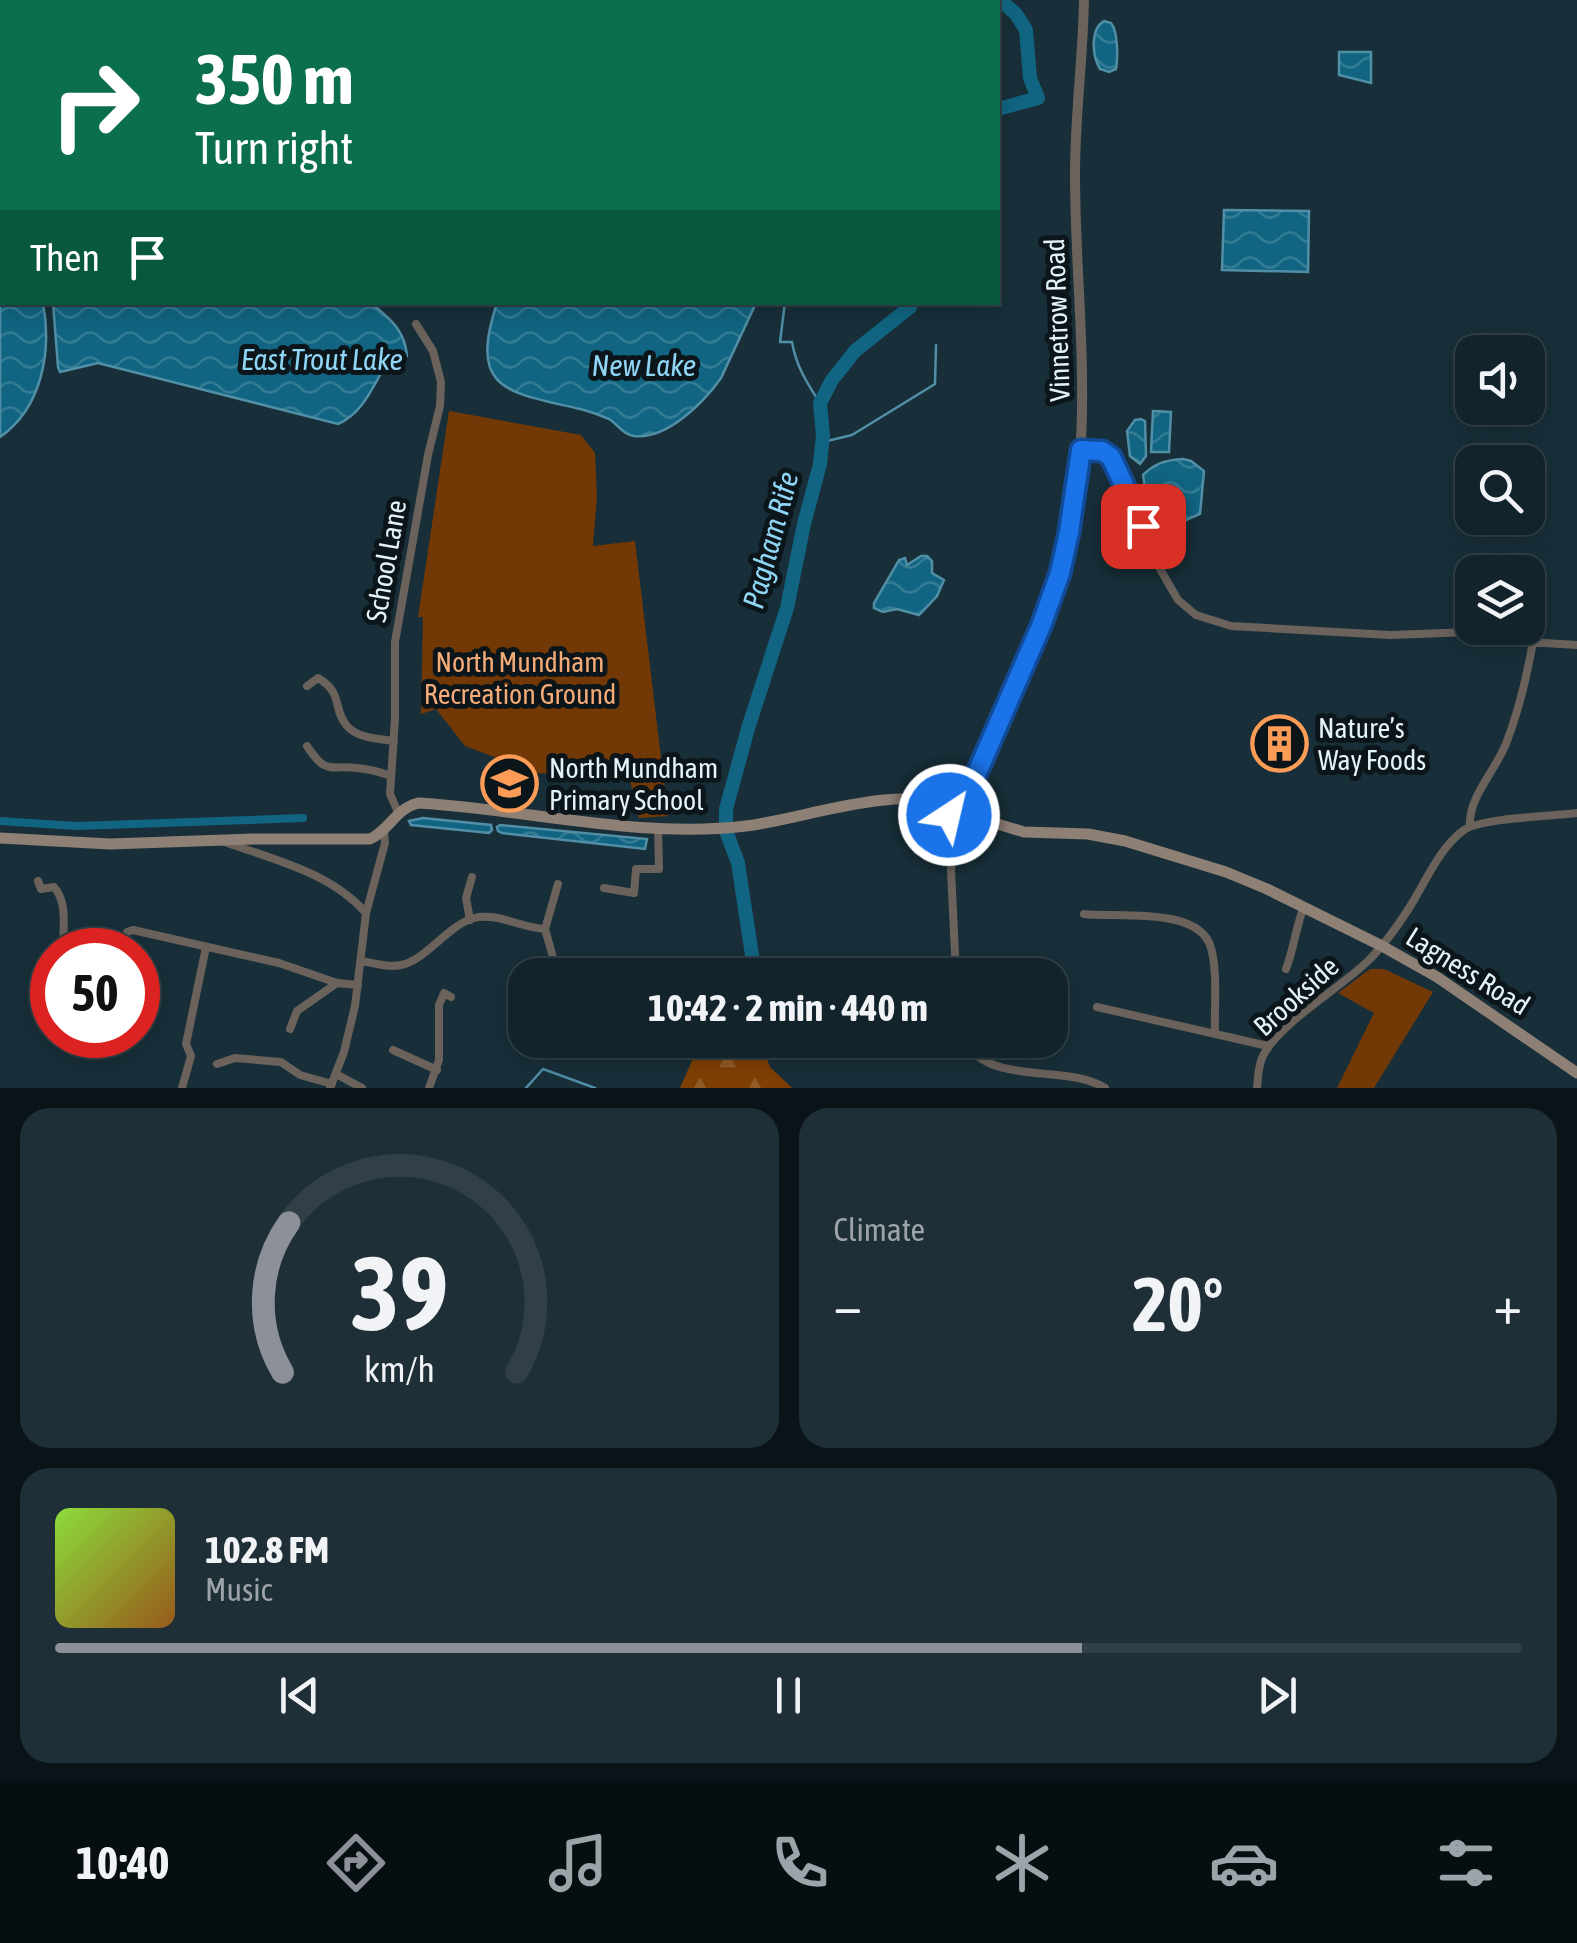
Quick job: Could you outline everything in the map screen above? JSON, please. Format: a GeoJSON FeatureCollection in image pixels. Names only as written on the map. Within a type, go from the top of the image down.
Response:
{"type":"FeatureCollection","features":[{"type":"Feature","properties":{"kind":"main road"},"geometry":{"type":"LineString","coordinates":[[966,798],[976,804],[978,818],[967,828],[957,826],[949,815],[950,806],[966,798]]}},
{"type":"Feature","properties":{"kind":"main road"},"geometry":{"type":"LineString","coordinates":[[0,838],[80,844],[364,839],[374,838],[398,812],[418,803],[700,828],[746,826],[897,800],[932,800],[950,806]]}},
{"type":"Feature","properties":{"kind":"main road","name":"Lagness Road"},"geometry":{"type":"LineString","coordinates":[[978,818],[1024,832],[1088,834],[1125,840],[1226,872],[1304,906],[1438,977],[1577,1073]]}},
{"type":"Feature","properties":{"kind":"street","name":"Vinnetrow Road"},"geometry":{"type":"LineString","coordinates":[[966,798],[1041,626],[1060,573],[1072,515],[1083,414],[1075,176],[1084,0]]}},
{"type":"Feature","properties":{"kind":"street","name":"School Lane"},"geometry":{"type":"LineString","coordinates":[[398,812],[390,794],[395,642],[440,406],[441,382],[433,351],[416,324]]}},
{"type":"Feature","properties":{"kind":"street"},"geometry":{"type":"LineString","coordinates":[[1081,450],[1102,451],[1111,457],[1165,579],[1178,600],[1196,615],[1231,626],[1390,634],[1455,632]]}},
{"type":"Feature","properties":{"kind":"street"},"geometry":{"type":"LineString","coordinates":[[1545,643],[1577,646]]}},
{"type":"Feature","properties":{"kind":"street"},"geometry":{"type":"LineString","coordinates":[[1531,645],[1507,743],[1478,797],[1470,826],[1577,813]]}},
{"type":"Feature","properties":{"kind":"street"},"geometry":{"type":"LineString","coordinates":[[312,666],[318,678],[334,692],[348,728],[374,738],[394,740]]}},
{"type":"Feature","properties":{"kind":"street"},"geometry":{"type":"LineString","coordinates":[[306,686],[318,678]]}},
{"type":"Feature","properties":{"kind":"street"},"geometry":{"type":"LineString","coordinates":[[307,746],[326,768],[370,769],[391,776]]}},
{"type":"Feature","properties":{"kind":"street"},"geometry":{"type":"LineString","coordinates":[[304,766],[318,763]]}},
{"type":"Feature","properties":{"kind":"street"},"geometry":{"type":"LineString","coordinates":[[955,958],[952,870],[957,826]]}},
{"type":"Feature","properties":{"kind":"street","name":"Brookside"},"geometry":{"type":"LineString","coordinates":[[1258,1088],[1258,1070],[1268,1046],[1382,946],[1445,851],[1470,826]]}},
{"type":"Feature","properties":{"kind":"street"},"geometry":{"type":"LineString","coordinates":[[604,888],[634,892],[636,869],[659,870],[658,827]]}},
{"type":"Feature","properties":{"kind":"street"},"geometry":{"type":"LineString","coordinates":[[217,1064],[235,1058],[282,1062],[300,1075],[331,1086],[344,1052],[358,985],[366,913],[384,830]]}},
{"type":"Feature","properties":{"kind":"street"},"geometry":{"type":"LineString","coordinates":[[221,840],[304,870],[347,894],[366,913]]}},
{"type":"Feature","properties":{"kind":"street"},"geometry":{"type":"LineString","coordinates":[[470,920],[466,898],[472,877]]}},
{"type":"Feature","properties":{"kind":"street"},"geometry":{"type":"LineString","coordinates":[[38,881],[41,889],[54,887],[60,894],[63,928]]}},
{"type":"Feature","properties":{"kind":"street"},"geometry":{"type":"LineString","coordinates":[[553,958],[544,929],[558,884]]}},
{"type":"Feature","properties":{"kind":"street"},"geometry":{"type":"LineString","coordinates":[[1286,969],[1304,906]]}},
{"type":"Feature","properties":{"kind":"street"},"geometry":{"type":"LineString","coordinates":[[1084,914],[1096,920],[1164,918],[1196,928],[1205,935],[1213,958],[1215,1034]]}},
{"type":"Feature","properties":{"kind":"street"},"geometry":{"type":"LineString","coordinates":[[362,961],[404,965],[470,920],[490,917],[544,929]]}},
{"type":"Feature","properties":{"kind":"street"},"geometry":{"type":"LineString","coordinates":[[160,936],[279,962],[358,985]]}},
{"type":"Feature","properties":{"kind":"street"},"geometry":{"type":"LineString","coordinates":[[182,1088],[191,1056],[186,1044],[206,947]]}},
{"type":"Feature","properties":{"kind":"street"},"geometry":{"type":"LineString","coordinates":[[1293,951],[1305,957]]}},
{"type":"Feature","properties":{"kind":"street"},"geometry":{"type":"LineString","coordinates":[[290,1029],[297,1010],[338,982]]}},
{"type":"Feature","properties":{"kind":"street"},"geometry":{"type":"LineString","coordinates":[[429,1088],[441,1047],[439,1005],[444,993],[451,998]]}},
{"type":"Feature","properties":{"kind":"street"},"geometry":{"type":"LineString","coordinates":[[1097,1007],[1268,1046]]}},
{"type":"Feature","properties":{"kind":"street"},"geometry":{"type":"LineString","coordinates":[[393,1050],[437,1070]]}},
{"type":"Feature","properties":{"kind":"street"},"geometry":{"type":"LineString","coordinates":[[981,1058],[1004,1068],[1077,1077],[1105,1088]]}},
{"type":"Feature","properties":{"kind":"street"},"geometry":{"type":"LineString","coordinates":[[336,1074],[362,1088]]}},
{"type":"Feature","properties":{"kind":"green space","name":"North Mundham Recreation Ground"},"geometry":{"type":"Polygon","coordinates":[[[449,411],[581,435],[595,453],[593,546],[635,541],[668,816],[639,818],[627,768],[581,775],[537,773],[465,746],[436,709],[421,714],[423,617],[418,617],[449,411]]]}},
{"type":"Feature","properties":{"kind":"green space"},"geometry":{"type":"Polygon","coordinates":[[[1370,969],[1384,969],[1433,992],[1374,1088],[1337,1088],[1374,1013],[1338,993],[1370,969]]]}},
{"type":"Feature","properties":{"kind":"green space"},"geometry":{"type":"Polygon","coordinates":[[[693,1058],[767,1058],[770,1067],[792,1088],[680,1088],[693,1058]]]}},
{"type":"Feature","properties":{"kind":"water"},"geometry":{"type":"Polygon","coordinates":[[[1104,21],[1111,23],[1117,45],[1116,69],[1109,72],[1100,69],[1094,50],[1096,30],[1104,21]]]}},
{"type":"Feature","properties":{"kind":"water"},"geometry":{"type":"Polygon","coordinates":[[[1339,52],[1371,52],[1371,83],[1339,75],[1339,52]]]}},
{"type":"Feature","properties":{"kind":"water"},"geometry":{"type":"Polygon","coordinates":[[[1224,210],[1309,211],[1308,272],[1222,270],[1224,210]]]}},
{"type":"Feature","properties":{"kind":"water"},"geometry":{"type":"Polygon","coordinates":[[[0,305],[43,305],[46,340],[41,377],[26,411],[0,437],[0,305]]]}},
{"type":"Feature","properties":{"kind":"water","name":"East Trout Lake"},"geometry":{"type":"Polygon","coordinates":[[[53,305],[373,305],[400,332],[407,356],[403,362],[387,363],[361,406],[338,424],[98,363],[60,372],[53,305]]]}},
{"type":"Feature","properties":{"kind":"water","name":"New Lake"},"geometry":{"type":"Polygon","coordinates":[[[496,305],[755,305],[721,378],[705,398],[672,426],[647,436],[627,434],[602,416],[532,398],[500,383],[491,371],[487,354],[496,305]]]}},
{"type":"Feature","properties":{"kind":"water"},"geometry":{"type":"Polygon","coordinates":[[[1153,411],[1171,412],[1169,452],[1151,452],[1153,411]]]}},
{"type":"Feature","properties":{"kind":"water"},"geometry":{"type":"Polygon","coordinates":[[[1135,420],[1145,421],[1146,456],[1140,464],[1130,456],[1127,431],[1135,420]]]}},
{"type":"Feature","properties":{"kind":"water"},"geometry":{"type":"Polygon","coordinates":[[[1183,459],[1204,471],[1200,514],[1184,521],[1156,513],[1143,475],[1161,463],[1183,459]]]}},
{"type":"Feature","properties":{"kind":"water"},"geometry":{"type":"Polygon","coordinates":[[[921,556],[932,561],[932,573],[944,580],[937,596],[919,615],[874,608],[899,560],[905,558],[907,565],[921,556]]]}},
{"type":"Feature","properties":{"kind":"water"},"geometry":{"type":"Polygon","coordinates":[[[423,818],[491,825],[492,830],[489,833],[411,825],[409,821],[423,818]]]}},
{"type":"Feature","properties":{"kind":"water"},"geometry":{"type":"Polygon","coordinates":[[[497,827],[647,839],[645,849],[502,833],[497,827]]]}},
{"type":"Feature","properties":{"kind":"waterway","name":"Pagham Rife"},"geometry":{"type":"LineString","coordinates":[[1000,0],[1026,30],[1030,78],[1038,98],[1000,108]]}},
{"type":"Feature","properties":{"kind":"waterway"},"geometry":{"type":"LineString","coordinates":[[785,305],[780,342],[792,342],[799,367],[820,403]]}},
{"type":"Feature","properties":{"kind":"waterway","name":"Pagham Rife"},"geometry":{"type":"LineString","coordinates":[[726,822],[749,725],[787,608],[820,464],[820,403],[855,351],[910,305]]}},
{"type":"Feature","properties":{"kind":"waterway"},"geometry":{"type":"LineString","coordinates":[[823,442],[852,435],[935,384],[936,345]]}},
{"type":"Feature","properties":{"kind":"waterway"},"geometry":{"type":"LineString","coordinates":[[0,821],[77,826],[303,818]]}},
{"type":"Feature","properties":{"kind":"waterway","name":"Pagham Rife"},"geometry":{"type":"LineString","coordinates":[[726,831],[738,863],[752,958]]}},
{"type":"Feature","properties":{"kind":"waterway"},"geometry":{"type":"LineString","coordinates":[[526,1088],[543,1069],[595,1088]]}},
{"type":"Feature","properties":{"kind":"place","name":"Nature’s Way Foods"},"geometry":{"type":"Point","coordinates":[1279,744]}},
{"type":"Feature","properties":{"kind":"place","name":"North Mundham Primary School"},"geometry":{"type":"Point","coordinates":[510,784]}},
{"type":"Feature","properties":{"kind":"route"},"geometry":{"type":"LineString","coordinates":[[949,815],[953,802],[966,798],[1041,626],[1060,573],[1081,450],[1102,451],[1111,457],[1143,526]]}}]}
